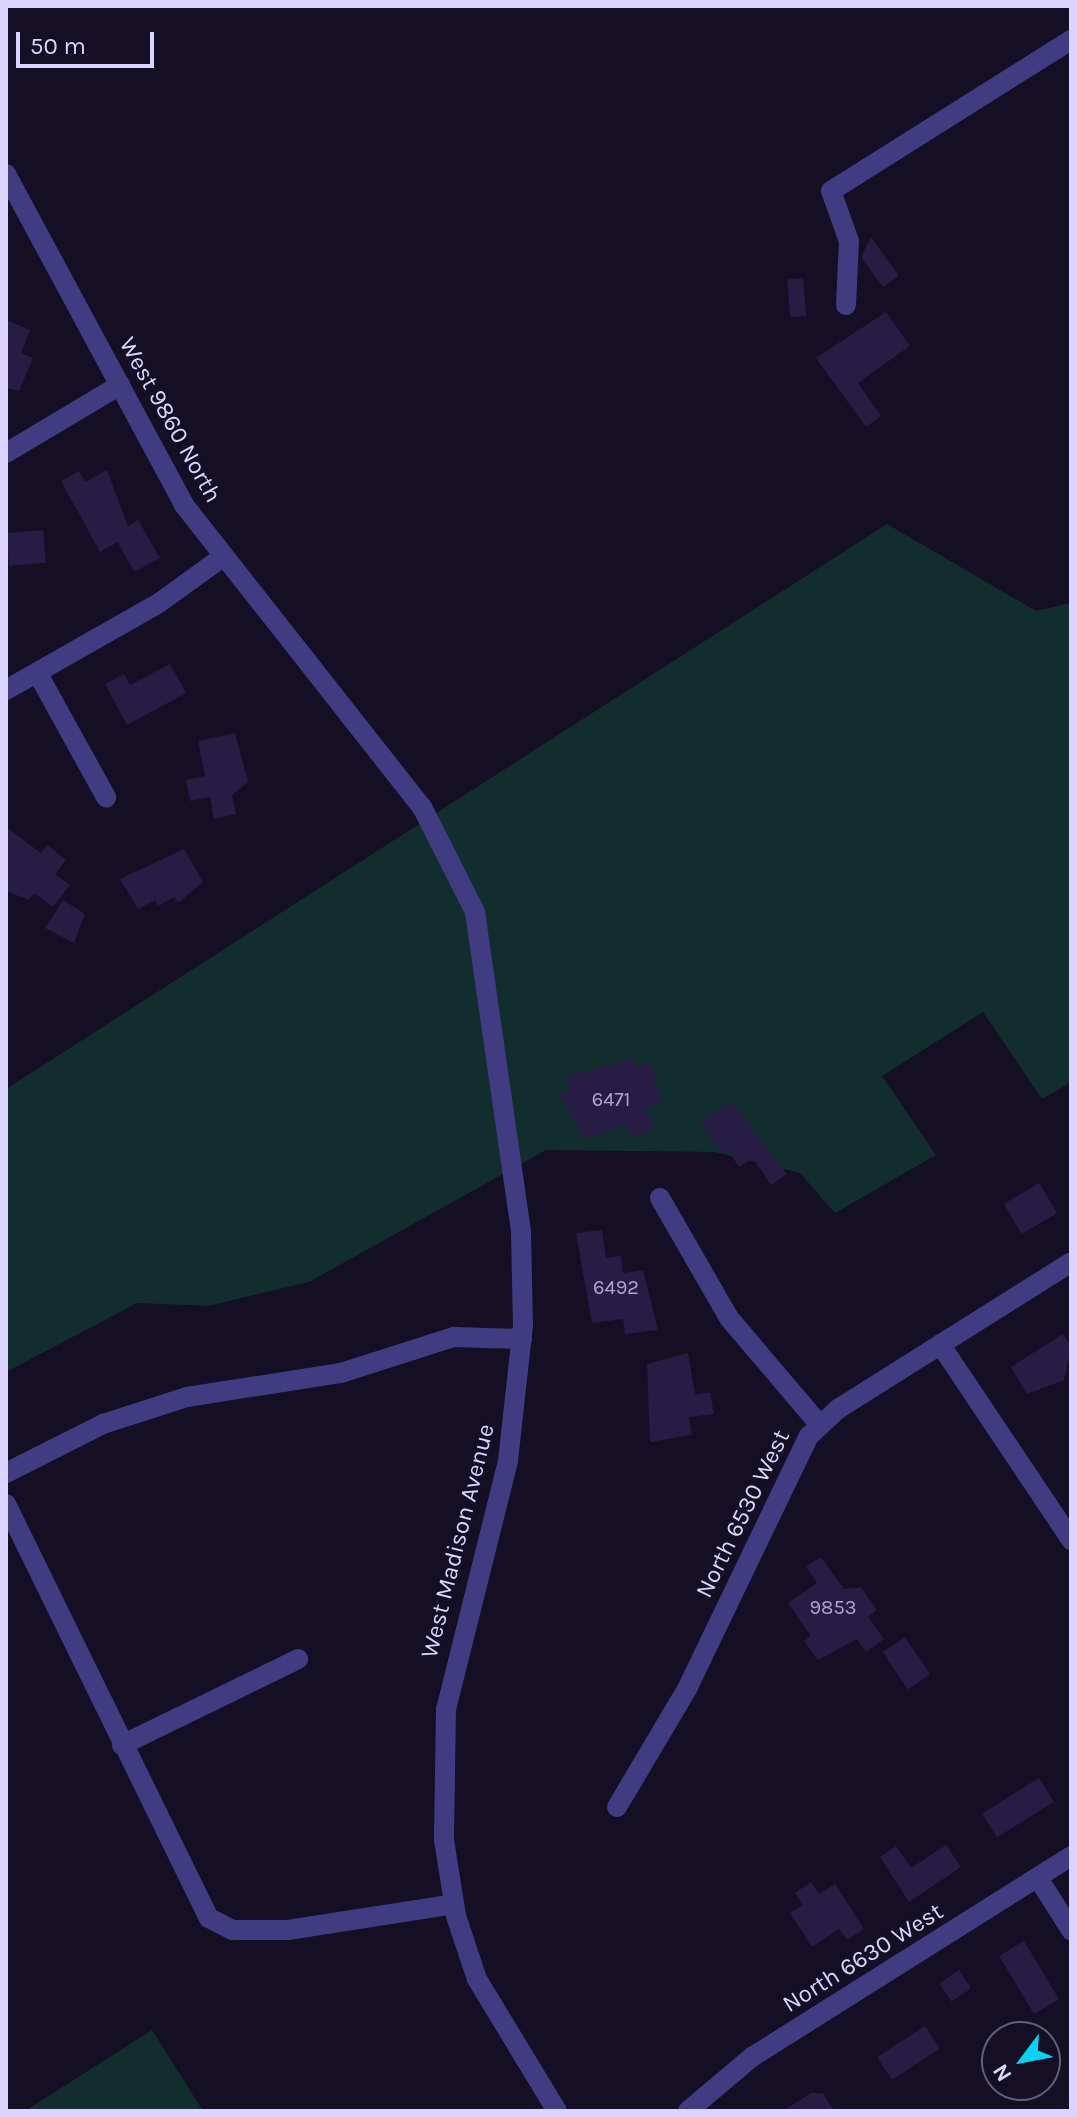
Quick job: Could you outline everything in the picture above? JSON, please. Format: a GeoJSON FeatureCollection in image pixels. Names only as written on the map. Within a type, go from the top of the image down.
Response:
{"type":"FeatureCollection","features":[{"type":"Feature","properties":{"kind":"street"},"geometry":{"type":"LineString","coordinates":[[846,305],[849,241],[831,191],[1071,40]]}},
{"type":"Feature","properties":{"kind":"street","name":"West 9860 North"},"geometry":{"type":"LineString","coordinates":[[6,174],[184,505],[406,786]]}},
{"type":"Feature","properties":{"kind":"street"},"geometry":{"type":"LineString","coordinates":[[6,453],[120,385]]}},
{"type":"Feature","properties":{"kind":"street"},"geometry":{"type":"LineString","coordinates":[[6,690],[38,674],[224,556]]}},
{"type":"Feature","properties":{"kind":"street"},"geometry":{"type":"LineString","coordinates":[[38,674],[106,797]]}},
{"type":"Feature","properties":{"kind":"street","name":"West Madison Avenue"},"geometry":{"type":"LineString","coordinates":[[406,786],[457,864],[481,938],[521,1232],[522,1339],[508,1461],[446,1709],[442,1809],[454,1904],[486,1997],[557,2111]]}},
{"type":"Feature","properties":{"kind":"street"},"geometry":{"type":"LineString","coordinates":[[660,1198],[729,1318],[819,1424]]}},
{"type":"Feature","properties":{"kind":"street","name":"North 6530 West"},"geometry":{"type":"LineString","coordinates":[[617,1807],[687,1689],[795,1458],[819,1424],[1071,1262]]}},
{"type":"Feature","properties":{"kind":"street"},"geometry":{"type":"LineString","coordinates":[[6,1473],[103,1424],[187,1397],[341,1373],[454,1337],[522,1339]]}},
{"type":"Feature","properties":{"kind":"street"},"geometry":{"type":"LineString","coordinates":[[940,1344],[1071,1540]]}},
{"type":"Feature","properties":{"kind":"street"},"geometry":{"type":"LineString","coordinates":[[6,1504],[197,1902],[225,1928],[322,1927],[454,1904]]}},
{"type":"Feature","properties":{"kind":"street"},"geometry":{"type":"LineString","coordinates":[[122,1745],[298,1659]]}},
{"type":"Feature","properties":{"kind":"street","name":"North 6630 West"},"geometry":{"type":"LineString","coordinates":[[688,2111],[752,2057],[1071,1856]]}},
{"type":"Feature","properties":{"kind":"street"},"geometry":{"type":"LineString","coordinates":[[1038,1878],[1071,1930]]}},
{"type":"Feature","properties":{"kind":"green space"},"geometry":{"type":"Polygon","coordinates":[[[887,524],[1036,611],[1071,603],[1071,1082],[1042,1099],[983,1012],[882,1076],[936,1155],[835,1213],[800,1173],[715,1152],[546,1150],[309,1282],[208,1306],[137,1303],[6,1372],[6,1089],[887,524]]]}},
{"type":"Feature","properties":{"kind":"green space"},"geometry":{"type":"Polygon","coordinates":[[[152,2030],[203,2111],[25,2111],[152,2030]]]}},
{"type":"Feature","properties":{"kind":"building"},"geometry":{"type":"Polygon","coordinates":[[[871,237],[899,276],[883,287],[861,257],[871,237]]]}},
{"type":"Feature","properties":{"kind":"building"},"geometry":{"type":"Polygon","coordinates":[[[803,278],[806,316],[790,317],[787,279],[803,278]]]}},
{"type":"Feature","properties":{"kind":"building"},"geometry":{"type":"Polygon","coordinates":[[[886,312],[910,346],[858,383],[881,416],[866,427],[816,358],[886,312]]]}},
{"type":"Feature","properties":{"kind":"building"},"geometry":{"type":"Polygon","coordinates":[[[6,320],[30,330],[21,353],[33,358],[19,391],[6,388],[6,320]]]}},
{"type":"Feature","properties":{"kind":"building"},"geometry":{"type":"Polygon","coordinates":[[[107,470],[128,526],[138,520],[160,558],[134,572],[118,542],[100,552],[61,481],[79,471],[85,482],[107,470]]]}},
{"type":"Feature","properties":{"kind":"building"},"geometry":{"type":"Polygon","coordinates":[[[43,530],[46,563],[9,566],[6,533],[43,530]]]}},
{"type":"Feature","properties":{"kind":"building"},"geometry":{"type":"Polygon","coordinates":[[[170,664],[186,693],[127,725],[105,684],[124,674],[130,685],[170,664]]]}},
{"type":"Feature","properties":{"kind":"building"},"geometry":{"type":"Polygon","coordinates":[[[235,733],[248,782],[232,795],[236,814],[214,819],[210,797],[190,801],[186,780],[205,776],[198,741],[235,733]]]}},
{"type":"Feature","properties":{"kind":"building"},"geometry":{"type":"Polygon","coordinates":[[[6,827],[41,853],[47,845],[66,860],[55,874],[70,885],[53,907],[34,893],[29,900],[6,891],[6,827]]]}},
{"type":"Feature","properties":{"kind":"building"},"geometry":{"type":"Polygon","coordinates":[[[184,849],[203,882],[178,903],[174,897],[158,906],[155,900],[138,909],[120,879],[184,849]]]}},
{"type":"Feature","properties":{"kind":"building"},"geometry":{"type":"Polygon","coordinates":[[[63,900],[85,914],[74,943],[45,928],[63,900]]]}},
{"type":"Feature","properties":{"kind":"building"},"geometry":{"type":"Polygon","coordinates":[[[633,1058],[636,1067],[650,1062],[663,1102],[646,1108],[654,1130],[630,1138],[626,1125],[585,1139],[559,1095],[570,1091],[565,1077],[633,1058]]]}},
{"type":"Feature","properties":{"kind":"building"},"geometry":{"type":"Polygon","coordinates":[[[731,1101],[787,1174],[771,1185],[753,1158],[739,1167],[728,1150],[722,1154],[700,1122],[731,1101]]]}},
{"type":"Feature","properties":{"kind":"building"},"geometry":{"type":"Polygon","coordinates":[[[1039,1183],[1057,1213],[1022,1234],[1004,1204],[1039,1183]]]}},
{"type":"Feature","properties":{"kind":"building"},"geometry":{"type":"Polygon","coordinates":[[[602,1230],[606,1258],[621,1256],[623,1273],[643,1270],[658,1330],[625,1334],[623,1319],[592,1323],[576,1233],[602,1230]]]}},
{"type":"Feature","properties":{"kind":"building"},"geometry":{"type":"Polygon","coordinates":[[[1063,1334],[1071,1347],[1064,1380],[1027,1394],[1011,1367],[1063,1334]]]}},
{"type":"Feature","properties":{"kind":"building"},"geometry":{"type":"Polygon","coordinates":[[[688,1353],[695,1395],[710,1392],[714,1414],[689,1417],[692,1435],[650,1442],[647,1364],[688,1353]]]}},
{"type":"Feature","properties":{"kind":"building"},"geometry":{"type":"Polygon","coordinates":[[[821,1557],[844,1589],[861,1587],[877,1610],[868,1617],[884,1639],[866,1652],[857,1639],[818,1660],[804,1641],[811,1636],[788,1603],[817,1583],[806,1567],[821,1557]]]}},
{"type":"Feature","properties":{"kind":"building"},"geometry":{"type":"Polygon","coordinates":[[[905,1637],[930,1674],[908,1689],[883,1652],[905,1637]]]}},
{"type":"Feature","properties":{"kind":"building"},"geometry":{"type":"Polygon","coordinates":[[[1039,1778],[1054,1802],[997,1837],[982,1814],[1039,1778]]]}},
{"type":"Feature","properties":{"kind":"building"},"geometry":{"type":"Polygon","coordinates":[[[946,1845],[961,1867],[909,1902],[880,1857],[896,1846],[911,1868],[946,1845]]]}},
{"type":"Feature","properties":{"kind":"building"},"geometry":{"type":"Polygon","coordinates":[[[811,1882],[819,1894],[835,1884],[864,1929],[847,1940],[839,1929],[812,1947],[790,1913],[803,1905],[795,1893],[811,1882]]]}},
{"type":"Feature","properties":{"kind":"building"},"geometry":{"type":"Polygon","coordinates":[[[1024,1941],[1059,1999],[1034,2014],[999,1956],[1024,1941]]]}},
{"type":"Feature","properties":{"kind":"building"},"geometry":{"type":"Polygon","coordinates":[[[959,1970],[971,1988],[951,2002],[939,1983],[959,1970]]]}},
{"type":"Feature","properties":{"kind":"building"},"geometry":{"type":"Polygon","coordinates":[[[925,2026],[940,2049],[892,2080],[877,2057],[925,2026]]]}},
{"type":"Feature","properties":{"kind":"building"},"geometry":{"type":"Polygon","coordinates":[[[811,2093],[823,2093],[834,2111],[783,2111],[811,2093]]]}}]}
